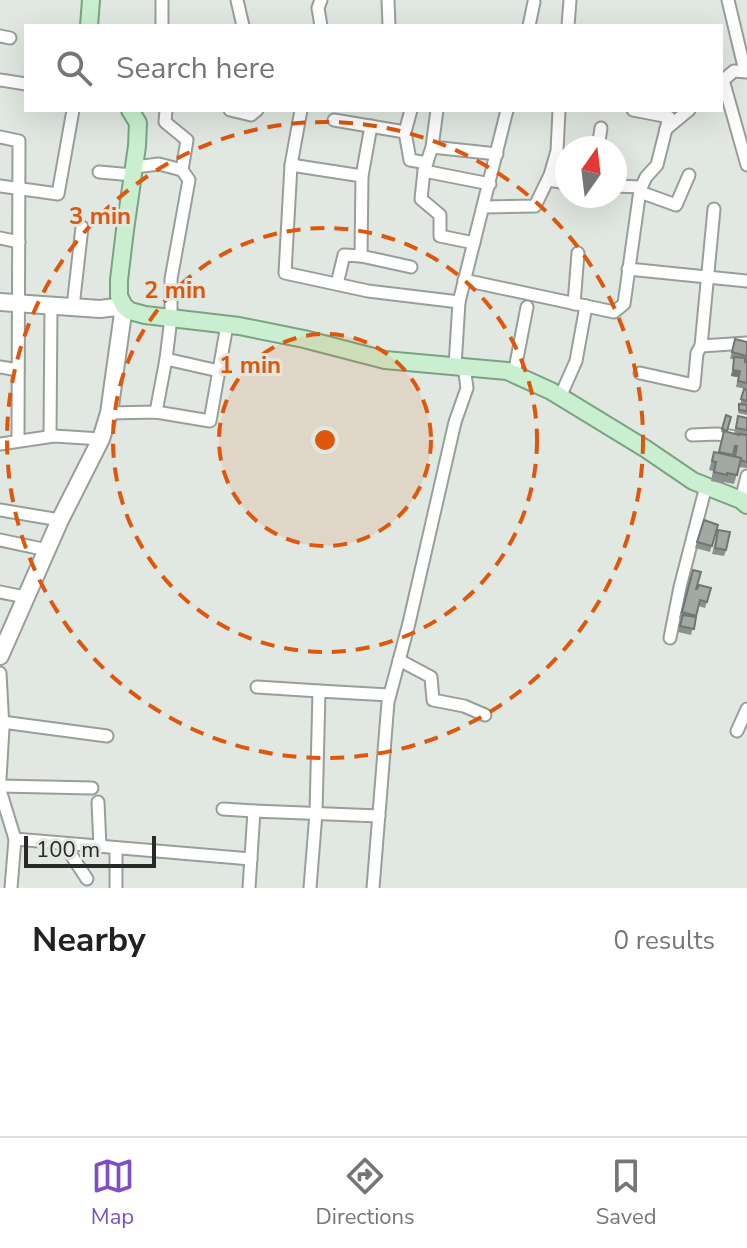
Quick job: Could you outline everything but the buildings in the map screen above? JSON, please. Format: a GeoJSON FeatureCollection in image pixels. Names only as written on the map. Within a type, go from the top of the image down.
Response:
{"type":"FeatureCollection","features":[{"type":"Feature","properties":{"kind":"main road"},"geometry":{"type":"LineString","coordinates":[[89,24],[91,0]]}},
{"type":"Feature","properties":{"kind":"main road"},"geometry":{"type":"LineString","coordinates":[[131,112],[138,123],[119,280],[119,296],[130,311],[304,339],[385,360],[507,371],[560,397],[693,481],[744,503]]}},
{"type":"Feature","properties":{"kind":"street"},"geometry":{"type":"LineString","coordinates":[[162,0],[162,24]]}},
{"type":"Feature","properties":{"kind":"street"},"geometry":{"type":"LineString","coordinates":[[237,0],[243,24]]}},
{"type":"Feature","properties":{"kind":"street"},"geometry":{"type":"LineString","coordinates":[[321,0],[318,8],[321,24]]}},
{"type":"Feature","properties":{"kind":"street"},"geometry":{"type":"LineString","coordinates":[[388,0],[389,24]]}},
{"type":"Feature","properties":{"kind":"street"},"geometry":{"type":"LineString","coordinates":[[568,24],[570,0]]}},
{"type":"Feature","properties":{"kind":"street"},"geometry":{"type":"LineString","coordinates":[[723,80],[734,71],[746,72],[728,0]]}},
{"type":"Feature","properties":{"kind":"street"},"geometry":{"type":"LineString","coordinates":[[529,24],[534,2]]}},
{"type":"Feature","properties":{"kind":"street"},"geometry":{"type":"LineString","coordinates":[[0,80],[24,84]]}},
{"type":"Feature","properties":{"kind":"street"},"geometry":{"type":"LineString","coordinates":[[723,84],[747,165]]}},
{"type":"Feature","properties":{"kind":"street"},"geometry":{"type":"LineString","coordinates":[[0,186],[58,194],[73,112]]}},
{"type":"Feature","properties":{"kind":"street"},"geometry":{"type":"LineString","coordinates":[[166,112],[165,122],[187,140],[182,170]]}},
{"type":"Feature","properties":{"kind":"street"},"geometry":{"type":"LineString","coordinates":[[301,112],[291,165],[285,273],[368,291],[459,302]]}},
{"type":"Feature","properties":{"kind":"street"},"geometry":{"type":"LineString","coordinates":[[410,112],[405,132],[410,160],[490,184]]}},
{"type":"Feature","properties":{"kind":"street"},"geometry":{"type":"LineString","coordinates":[[437,112],[421,199],[440,215],[440,236],[474,243]]}},
{"type":"Feature","properties":{"kind":"street"},"geometry":{"type":"LineString","coordinates":[[373,888],[389,695],[455,422],[467,388],[460,366],[459,302],[507,112]]}},
{"type":"Feature","properties":{"kind":"street"},"geometry":{"type":"LineString","coordinates":[[559,112],[561,136]]}},
{"type":"Feature","properties":{"kind":"street"},"geometry":{"type":"LineString","coordinates":[[464,280],[614,312],[624,304],[640,189],[657,165],[669,117],[643,112]]}},
{"type":"Feature","properties":{"kind":"street"},"geometry":{"type":"LineString","coordinates":[[666,129],[687,112]]}},
{"type":"Feature","properties":{"kind":"street"},"geometry":{"type":"LineString","coordinates":[[334,120],[405,132]]}},
{"type":"Feature","properties":{"kind":"street"},"geometry":{"type":"LineString","coordinates":[[361,256],[362,176],[371,126]]}},
{"type":"Feature","properties":{"kind":"street"},"geometry":{"type":"LineString","coordinates":[[600,136],[601,128]]}},
{"type":"Feature","properties":{"kind":"street"},"geometry":{"type":"LineString","coordinates":[[0,137],[19,141],[18,440]]}},
{"type":"Feature","properties":{"kind":"street"},"geometry":{"type":"LineString","coordinates":[[432,147],[497,154]]}},
{"type":"Feature","properties":{"kind":"street"},"geometry":{"type":"LineString","coordinates":[[99,172],[134,171],[159,164],[182,170],[189,180],[171,279],[171,318],[156,412]]}},
{"type":"Feature","properties":{"kind":"street"},"geometry":{"type":"LineString","coordinates":[[291,165],[362,176]]}},
{"type":"Feature","properties":{"kind":"street"},"geometry":{"type":"LineString","coordinates":[[484,207],[535,206],[555,166]]}},
{"type":"Feature","properties":{"kind":"street"},"geometry":{"type":"LineString","coordinates":[[627,187],[640,189],[676,205],[689,175]]}},
{"type":"Feature","properties":{"kind":"street"},"geometry":{"type":"LineString","coordinates":[[548,180],[555,181]]}},
{"type":"Feature","properties":{"kind":"street"},"geometry":{"type":"LineString","coordinates":[[640,373],[694,385],[697,353],[701,346],[714,209]]}},
{"type":"Feature","properties":{"kind":"street"},"geometry":{"type":"LineString","coordinates":[[73,307],[82,227]]}},
{"type":"Feature","properties":{"kind":"street"},"geometry":{"type":"LineString","coordinates":[[0,238],[19,242]]}},
{"type":"Feature","properties":{"kind":"street"},"geometry":{"type":"LineString","coordinates":[[560,397],[576,361],[580,305],[578,253]]}},
{"type":"Feature","properties":{"kind":"street"},"geometry":{"type":"LineString","coordinates":[[337,284],[344,255],[411,267]]}},
{"type":"Feature","properties":{"kind":"street"},"geometry":{"type":"LineString","coordinates":[[628,269],[747,281]]}},
{"type":"Feature","properties":{"kind":"street"},"geometry":{"type":"LineString","coordinates":[[0,302],[100,309],[124,306],[109,413],[101,439],[25,597],[7,624],[0,656]]}},
{"type":"Feature","properties":{"kind":"street"},"geometry":{"type":"LineString","coordinates":[[50,436],[51,306]]}},
{"type":"Feature","properties":{"kind":"street"},"geometry":{"type":"LineString","coordinates":[[514,374],[527,307]]}},
{"type":"Feature","properties":{"kind":"street"},"geometry":{"type":"LineString","coordinates":[[109,413],[156,412],[210,421],[227,325]]}},
{"type":"Feature","properties":{"kind":"street"},"geometry":{"type":"LineString","coordinates":[[701,346],[747,343]]}},
{"type":"Feature","properties":{"kind":"street"},"geometry":{"type":"LineString","coordinates":[[166,359],[219,371]]}},
{"type":"Feature","properties":{"kind":"street"},"geometry":{"type":"LineString","coordinates":[[0,367],[18,370]]}},
{"type":"Feature","properties":{"kind":"street"},"geometry":{"type":"LineString","coordinates":[[692,435],[717,434],[747,439]]}},
{"type":"Feature","properties":{"kind":"street"},"geometry":{"type":"LineString","coordinates":[[0,444],[50,436],[101,439]]}},
{"type":"Feature","properties":{"kind":"street"},"geometry":{"type":"LineString","coordinates":[[744,503],[747,476]]}},
{"type":"Feature","properties":{"kind":"street"},"geometry":{"type":"LineString","coordinates":[[670,638],[706,486]]}},
{"type":"Feature","properties":{"kind":"street"},"geometry":{"type":"LineString","coordinates":[[0,510],[60,520]]}},
{"type":"Feature","properties":{"kind":"street"},"geometry":{"type":"LineString","coordinates":[[0,540],[47,550]]}},
{"type":"Feature","properties":{"kind":"street"},"geometry":{"type":"LineString","coordinates":[[1,595],[25,597]]}},
{"type":"Feature","properties":{"kind":"street"},"geometry":{"type":"LineString","coordinates":[[399,660],[431,677],[433,700],[464,706],[485,715]]}},
{"type":"Feature","properties":{"kind":"street"},"geometry":{"type":"LineString","coordinates":[[0,673],[0,779]]}},
{"type":"Feature","properties":{"kind":"street"},"geometry":{"type":"LineString","coordinates":[[257,687],[389,695]]}},
{"type":"Feature","properties":{"kind":"street"},"geometry":{"type":"LineString","coordinates":[[310,888],[316,813],[319,691]]}},
{"type":"Feature","properties":{"kind":"street"},"geometry":{"type":"LineString","coordinates":[[737,731],[747,709]]}},
{"type":"Feature","properties":{"kind":"street"},"geometry":{"type":"LineString","coordinates":[[2,722],[107,736]]}},
{"type":"Feature","properties":{"kind":"street"},"geometry":{"type":"LineString","coordinates":[[11,888],[15,839],[0,788],[92,788]]}},
{"type":"Feature","properties":{"kind":"street"},"geometry":{"type":"LineString","coordinates":[[98,802],[100,847]]}},
{"type":"Feature","properties":{"kind":"street"},"geometry":{"type":"LineString","coordinates":[[223,809],[379,816]]}},
{"type":"Feature","properties":{"kind":"street"},"geometry":{"type":"LineString","coordinates":[[249,888],[254,811]]}},
{"type":"Feature","properties":{"kind":"street"},"geometry":{"type":"LineString","coordinates":[[15,839],[251,859]]}},
{"type":"Feature","properties":{"kind":"street"},"geometry":{"type":"LineString","coordinates":[[64,844],[87,879]]}},
{"type":"Feature","properties":{"kind":"street"},"geometry":{"type":"LineString","coordinates":[[116,848],[116,888]]}}]}
